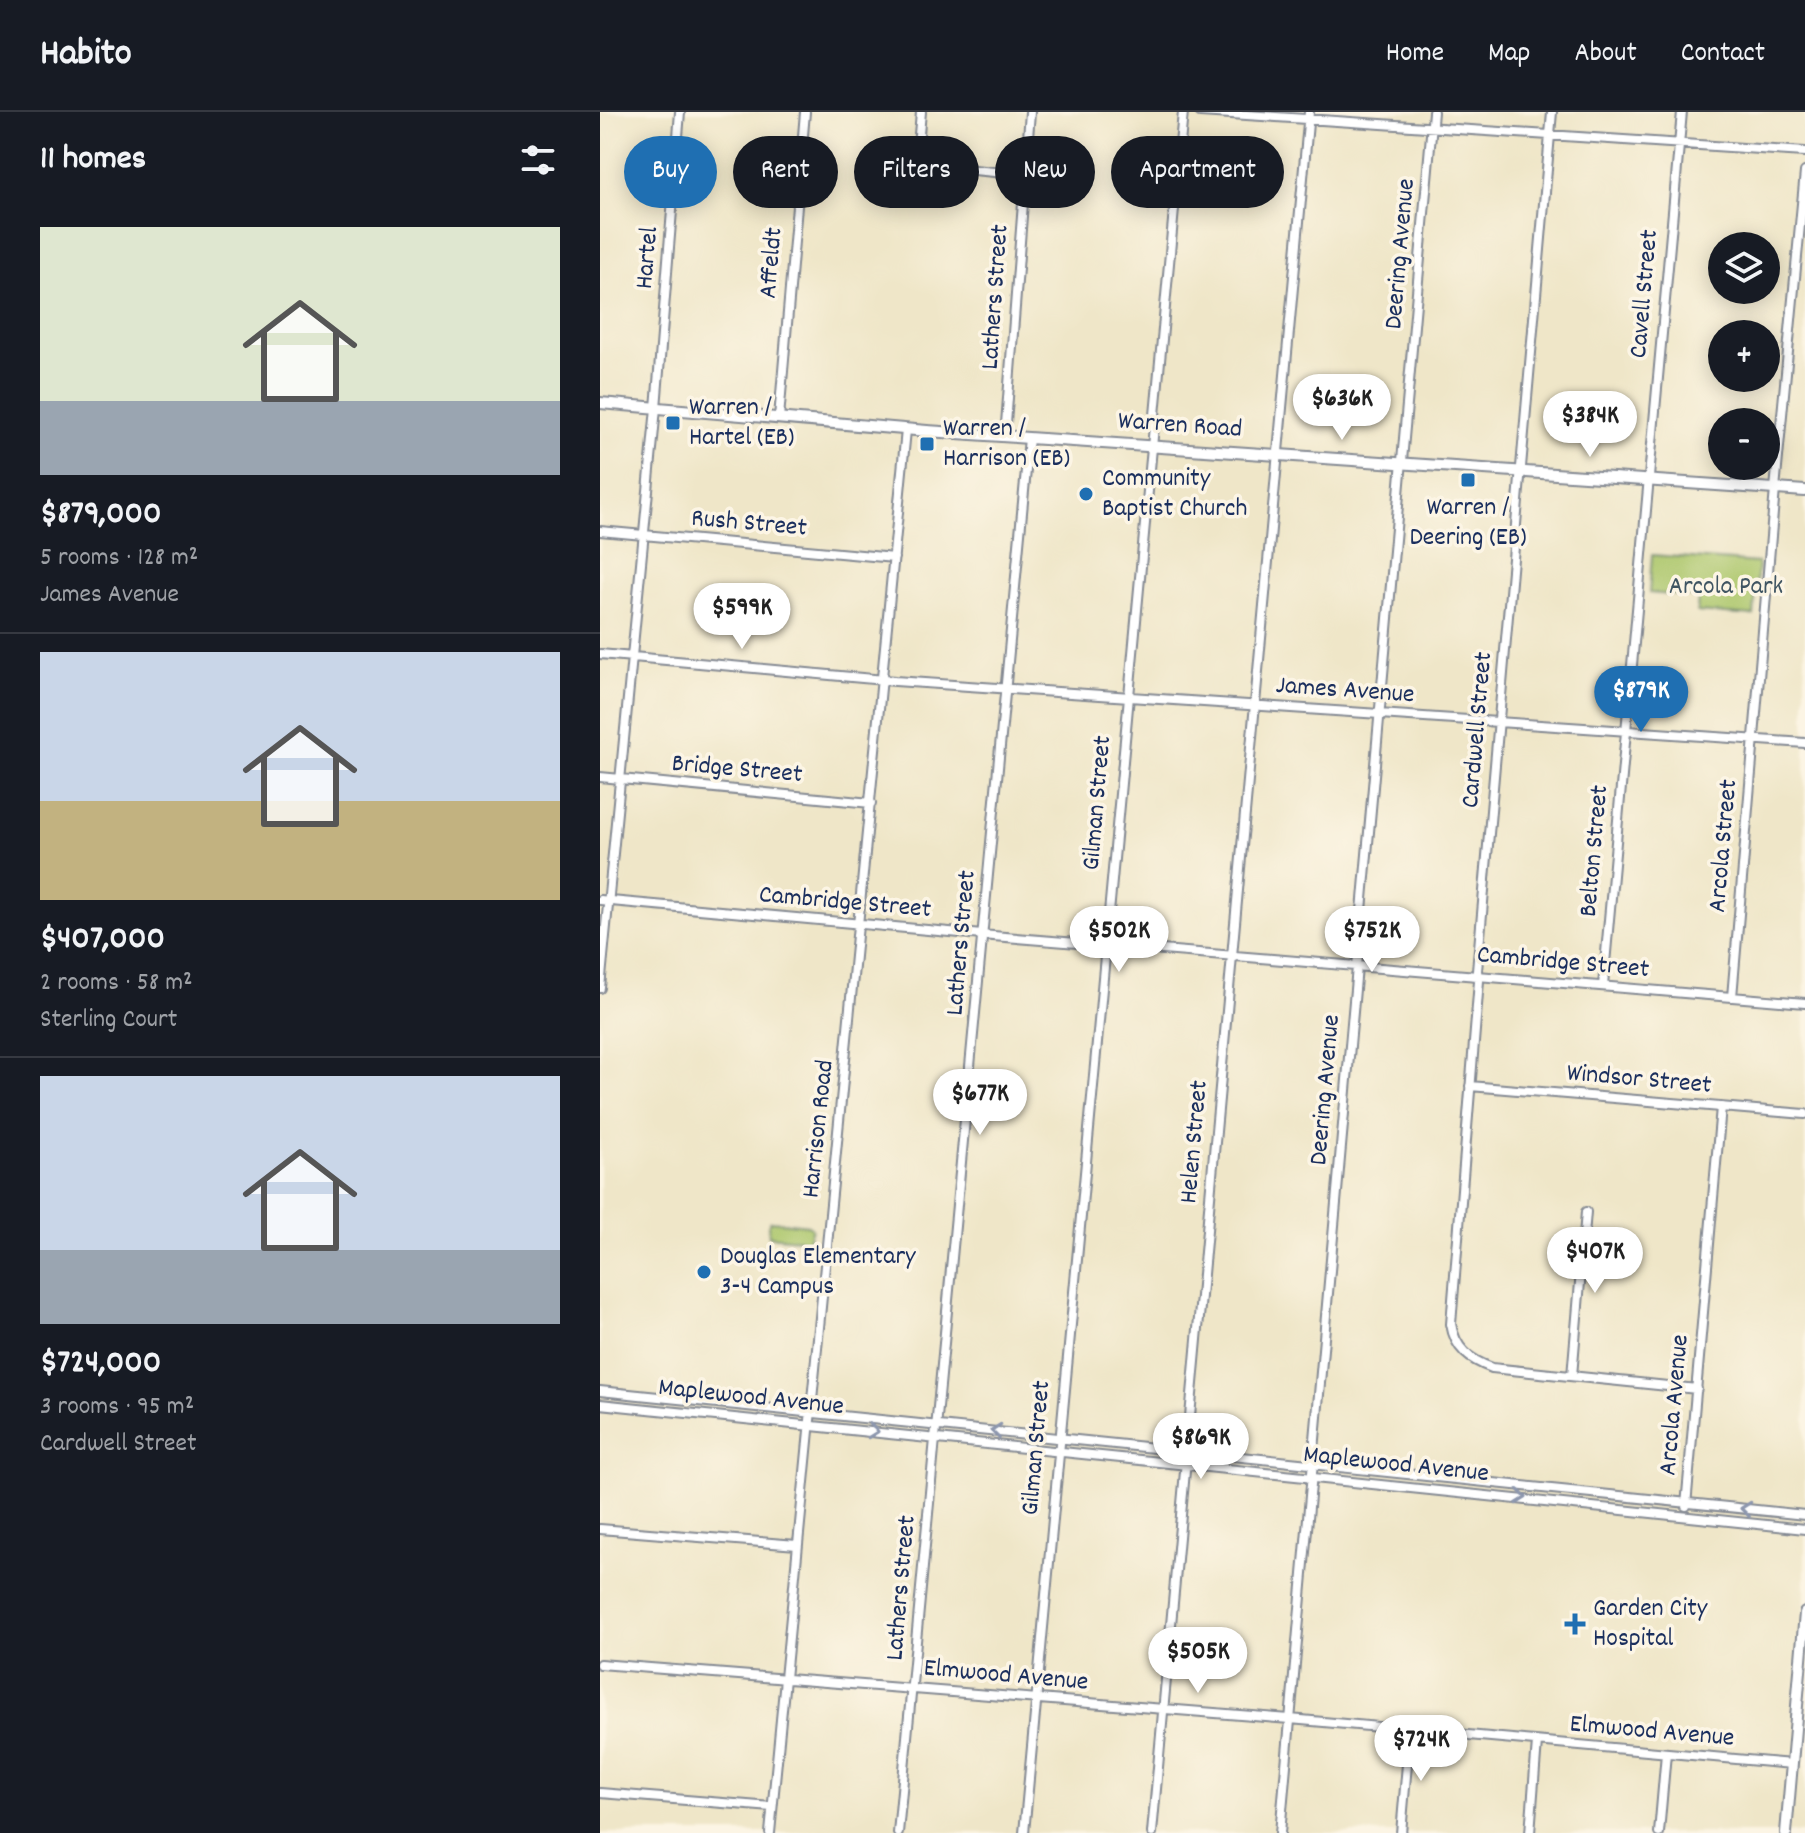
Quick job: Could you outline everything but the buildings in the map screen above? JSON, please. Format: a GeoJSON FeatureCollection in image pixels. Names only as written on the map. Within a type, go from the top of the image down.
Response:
{"type":"FeatureCollection","features":[{"type":"Feature","properties":{"kind":"main road","name":"Warren Road"},"geometry":{"type":"LineString","coordinates":[[600,403],[906,430],[1805,491]]}},
{"type":"Feature","properties":{"kind":"main road"},"geometry":{"type":"LineString","coordinates":[[1786,1833],[1805,1613]]}},
{"type":"Feature","properties":{"kind":"street","name":"Hartel"},"geometry":{"type":"LineString","coordinates":[[600,988],[604,901],[656,408],[680,112]]}},
{"type":"Feature","properties":{"kind":"street","name":"Affeldt"},"geometry":{"type":"LineString","coordinates":[[779,418],[805,112]]}},
{"type":"Feature","properties":{"kind":"street"},"geometry":{"type":"LineString","coordinates":[[921,112],[919,162],[927,168],[995,173]]}},
{"type":"Feature","properties":{"kind":"street","name":"Lathers Street"},"geometry":{"type":"LineString","coordinates":[[1028,136],[1030,112]]}},
{"type":"Feature","properties":{"kind":"street","name":"Gilman Street"},"geometry":{"type":"LineString","coordinates":[[1024,1833],[1034,1698],[1183,112]]}},
{"type":"Feature","properties":{"kind":"street"},"geometry":{"type":"LineString","coordinates":[[1200,112],[1309,116],[1805,152]]}},
{"type":"Feature","properties":{"kind":"street","name":"Deering Avenue"},"geometry":{"type":"LineString","coordinates":[[1280,1833],[1433,112]]}},
{"type":"Feature","properties":{"kind":"street","name":"Cardwell Street"},"geometry":{"type":"LineString","coordinates":[[1552,112],[1519,471],[1451,1312],[1452,1331],[1460,1348],[1472,1359],[1492,1368],[1572,1376]]}},
{"type":"Feature","properties":{"kind":"street","name":"Cavell Street"},"geometry":{"type":"LineString","coordinates":[[1648,480],[1682,112]]}},
{"type":"Feature","properties":{"kind":"street","name":"Helen Street"},"geometry":{"type":"LineString","coordinates":[[1152,1833],[1309,116]]}},
{"type":"Feature","properties":{"kind":"street","name":"Arcola Street"},"geometry":{"type":"LineString","coordinates":[[1732,997],[1805,172]]}},
{"type":"Feature","properties":{"kind":"street","name":"Lathers Street"},"geometry":{"type":"LineString","coordinates":[[1005,437],[1022,208]]}},
{"type":"Feature","properties":{"kind":"street","name":"Harrison Road"},"geometry":{"type":"LineString","coordinates":[[770,1833],[906,430]]}},
{"type":"Feature","properties":{"kind":"street","name":"Lathers Street"},"geometry":{"type":"LineString","coordinates":[[898,1833],[1029,438]]}},
{"type":"Feature","properties":{"kind":"street","name":"Belton Street"},"geometry":{"type":"LineString","coordinates":[[1603,986],[1648,480]]}},
{"type":"Feature","properties":{"kind":"street","name":"Rush Street"},"geometry":{"type":"LineString","coordinates":[[600,531],[894,558]]}},
{"type":"Feature","properties":{"kind":"street","name":"James Avenue"},"geometry":{"type":"LineString","coordinates":[[600,654],[882,680],[1805,743]]}},
{"type":"Feature","properties":{"kind":"street","name":"Bridge Street"},"geometry":{"type":"LineString","coordinates":[[600,777],[871,803]]}},
{"type":"Feature","properties":{"kind":"street","name":"Cambridge Street"},"geometry":{"type":"LineString","coordinates":[[604,901],[1805,1003]]}},
{"type":"Feature","properties":{"kind":"street","name":"Windsor Street"},"geometry":{"type":"LineString","coordinates":[[1470,1086],[1805,1114]]}},
{"type":"Feature","properties":{"kind":"street","name":"Arcola Avenue"},"geometry":{"type":"LineString","coordinates":[[1686,1515],[1721,1107]]}},
{"type":"Feature","properties":{"kind":"street"},"geometry":{"type":"LineString","coordinates":[[1586,1212],[1572,1376],[1697,1389]]}},
{"type":"Feature","properties":{"kind":"street","name":"Maplewood Avenue"},"geometry":{"type":"LineString","coordinates":[[600,1391],[1805,1515]]}},
{"type":"Feature","properties":{"kind":"street","name":"Maplewood Avenue"},"geometry":{"type":"LineString","coordinates":[[600,1404],[1805,1529]]}},
{"type":"Feature","properties":{"kind":"street"},"geometry":{"type":"LineString","coordinates":[[1431,1488],[1432,1477]]}},
{"type":"Feature","properties":{"kind":"street"},"geometry":{"type":"LineString","coordinates":[[1558,1501],[1559,1490]]}},
{"type":"Feature","properties":{"kind":"street"},"geometry":{"type":"LineString","coordinates":[[600,1529],[797,1545]]}},
{"type":"Feature","properties":{"kind":"street","name":"Elmwood Avenue"},"geometry":{"type":"LineString","coordinates":[[600,1664],[1290,1719],[1792,1764]]}},
{"type":"Feature","properties":{"kind":"street"},"geometry":{"type":"LineString","coordinates":[[1401,1833],[1410,1730]]}},
{"type":"Feature","properties":{"kind":"street"},"geometry":{"type":"LineString","coordinates":[[1530,1833],[1537,1742]]}},
{"type":"Feature","properties":{"kind":"street"},"geometry":{"type":"LineString","coordinates":[[1659,1833],[1666,1753]]}},
{"type":"Feature","properties":{"kind":"street"},"geometry":{"type":"LineString","coordinates":[[600,1793],[772,1807]]}},
{"type":"Feature","properties":{"kind":"green space","name":"Arcola Park"},"geometry":{"type":"Polygon","coordinates":[[[1652,555],[1758,563],[1754,616],[1697,612],[1698,597],[1649,593],[1652,555]]]}},
{"type":"Feature","properties":{"kind":"green space"},"geometry":{"type":"Polygon","coordinates":[[[771,1221],[808,1225],[812,1228],[808,1240],[769,1236],[768,1225],[771,1221]]]}},
{"type":"Feature","properties":{"kind":"place","name":"Warren / Hartel (EB)"},"geometry":{"type":"Point","coordinates":[673,423]}},
{"type":"Feature","properties":{"kind":"place","name":"Warren / Harrison (EB)"},"geometry":{"type":"Point","coordinates":[927,444]}},
{"type":"Feature","properties":{"kind":"place","name":"Warren / Deering (EB)"},"geometry":{"type":"Point","coordinates":[1468,480]}},
{"type":"Feature","properties":{"kind":"place","name":"Community Baptist Church"},"geometry":{"type":"Point","coordinates":[1086,494]}},
{"type":"Feature","properties":{"kind":"place","name":"Douglas Elementary 3-4 Campus"},"geometry":{"type":"Point","coordinates":[704,1272]}},
{"type":"Feature","properties":{"kind":"place","name":"Garden City Hospital"},"geometry":{"type":"Point","coordinates":[1575,1624]}}]}
